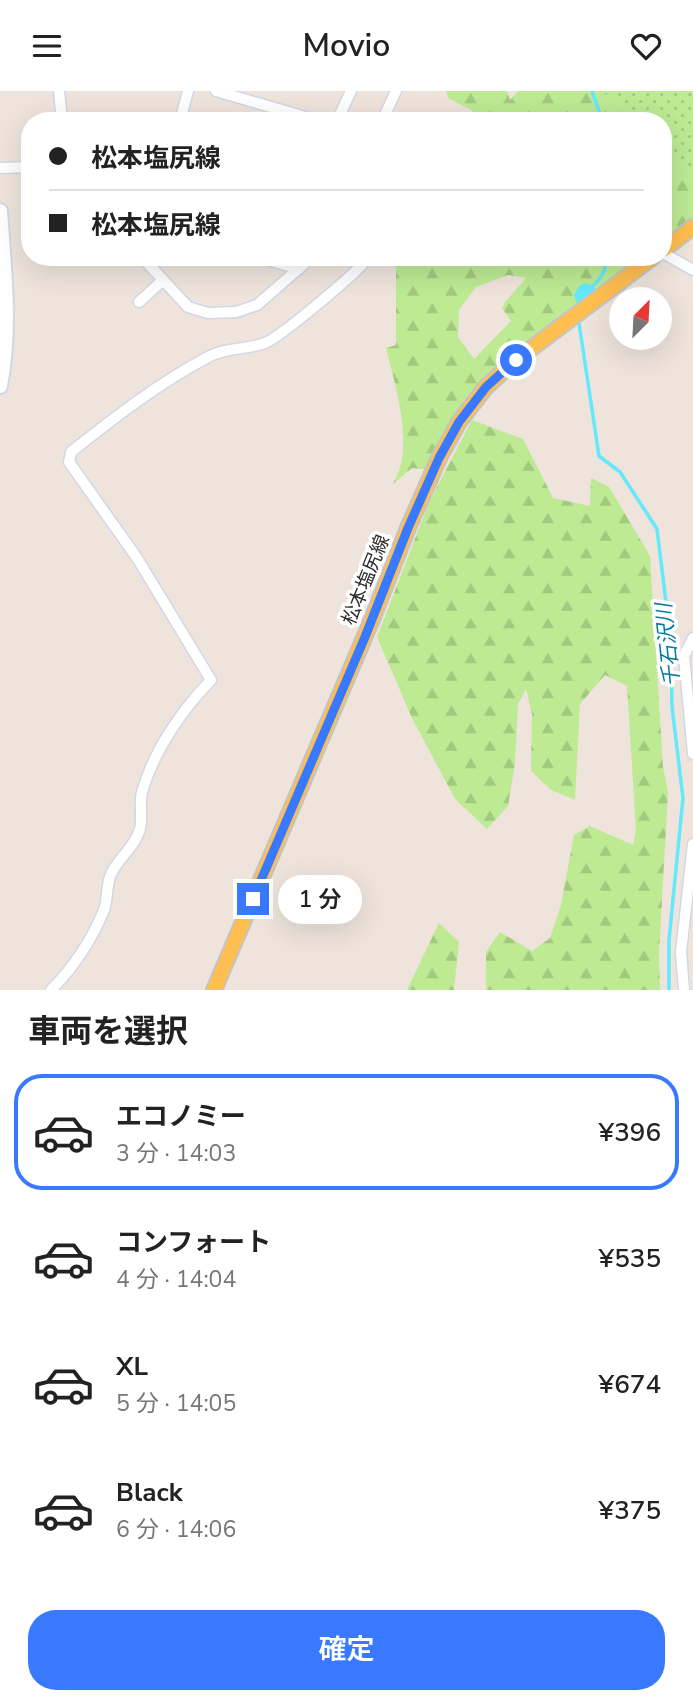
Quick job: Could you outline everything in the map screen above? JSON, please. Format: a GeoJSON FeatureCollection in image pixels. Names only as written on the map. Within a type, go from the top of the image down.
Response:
{"type":"FeatureCollection","features":[{"type":"Feature","properties":{"kind":"main road"},"geometry":{"type":"LineString","coordinates":[[672,244],[693,227]]}},
{"type":"Feature","properties":{"kind":"main road","name":"松本塩尻線"},"geometry":{"type":"LineString","coordinates":[[214,990],[363,641],[408,528],[439,458],[459,422],[486,387],[516,360],[641,266]]}},
{"type":"Feature","properties":{"kind":"street"},"geometry":{"type":"LineString","coordinates":[[60,91],[61,112]]}},
{"type":"Feature","properties":{"kind":"street"},"geometry":{"type":"LineString","coordinates":[[182,112],[188,91]]}},
{"type":"Feature","properties":{"kind":"street"},"geometry":{"type":"LineString","coordinates":[[215,91],[288,112]]}},
{"type":"Feature","properties":{"kind":"street"},"geometry":{"type":"LineString","coordinates":[[341,112],[351,91]]}},
{"type":"Feature","properties":{"kind":"street"},"geometry":{"type":"LineString","coordinates":[[386,112],[396,91]]}},
{"type":"Feature","properties":{"kind":"street"},"geometry":{"type":"LineString","coordinates":[[0,168],[21,167]]}},
{"type":"Feature","properties":{"kind":"street"},"geometry":{"type":"LineString","coordinates":[[0,211],[6,349],[0,386]]}},
{"type":"Feature","properties":{"kind":"street"},"geometry":{"type":"LineString","coordinates":[[672,257],[693,270]]}},
{"type":"Feature","properties":{"kind":"street"},"geometry":{"type":"LineString","coordinates":[[150,266],[188,307],[208,313],[236,311],[257,305],[302,266]]}},
{"type":"Feature","properties":{"kind":"street"},"geometry":{"type":"LineString","coordinates":[[288,266],[299,269]]}},
{"type":"Feature","properties":{"kind":"street"},"geometry":{"type":"LineString","coordinates":[[51,990],[67,974],[105,908],[110,875],[134,843],[141,828],[143,792],[155,760],[187,705],[211,680],[137,558],[69,462],[71,452],[135,401],[222,349],[257,346],[283,333],[358,266]]}},
{"type":"Feature","properties":{"kind":"street"},"geometry":{"type":"LineString","coordinates":[[139,302],[163,280]]}},
{"type":"Feature","properties":{"kind":"street"},"geometry":{"type":"LineString","coordinates":[[693,638],[684,656],[689,673],[693,754]]}},
{"type":"Feature","properties":{"kind":"street"},"geometry":{"type":"LineString","coordinates":[[684,990],[681,951],[693,844]]}},
{"type":"Feature","properties":{"kind":"green space"},"geometry":{"type":"Polygon","coordinates":[[[446,91],[507,91],[510,100],[518,91],[601,91],[630,112],[473,112],[448,98],[446,91]]]}},
{"type":"Feature","properties":{"kind":"green space"},"geometry":{"type":"Polygon","coordinates":[[[601,91],[693,91],[693,176],[672,154],[672,112],[630,112],[601,91]]]}},
{"type":"Feature","properties":{"kind":"green space"},"geometry":{"type":"Polygon","coordinates":[[[672,154],[693,176],[693,219],[672,235],[672,154]]]}},
{"type":"Feature","properties":{"kind":"green space"},"geometry":{"type":"Polygon","coordinates":[[[396,266],[631,266],[497,369],[429,470],[412,468],[393,484],[400,466],[403,435],[400,405],[386,348],[396,345],[396,266]],[[508,275],[476,287],[459,310],[458,337],[474,359],[511,321],[502,308],[526,278],[508,275]]]}},
{"type":"Feature","properties":{"kind":"green space"},"geometry":{"type":"Polygon","coordinates":[[[472,420],[523,439],[553,498],[590,506],[591,478],[609,487],[650,556],[663,767],[668,792],[659,953],[660,990],[486,990],[486,952],[500,932],[532,951],[550,938],[561,905],[574,835],[590,826],[633,845],[636,830],[627,686],[605,675],[580,704],[575,800],[551,790],[531,771],[532,714],[526,689],[518,704],[515,763],[508,806],[487,829],[455,799],[412,718],[377,637],[430,500],[472,420]]]}},
{"type":"Feature","properties":{"kind":"green space"},"geometry":{"type":"Polygon","coordinates":[[[439,923],[459,942],[454,990],[407,990],[439,923]]]}},
{"type":"Feature","properties":{"kind":"waterway","name":"千石沢川"},"geometry":{"type":"LineString","coordinates":[[592,91],[599,112]]}},
{"type":"Feature","properties":{"kind":"waterway","name":"千石沢川"},"geometry":{"type":"LineString","coordinates":[[586,293],[598,281],[605,266]]}},
{"type":"Feature","properties":{"kind":"waterway","name":"千石沢川"},"geometry":{"type":"LineString","coordinates":[[579,323],[599,456],[620,472],[657,529],[671,643],[672,707],[683,798],[669,940],[669,990]]}},
{"type":"Feature","properties":{"kind":"route"},"geometry":{"type":"LineString","coordinates":[[253,899],[439,458],[459,422],[486,387],[516,360]]}}]}
